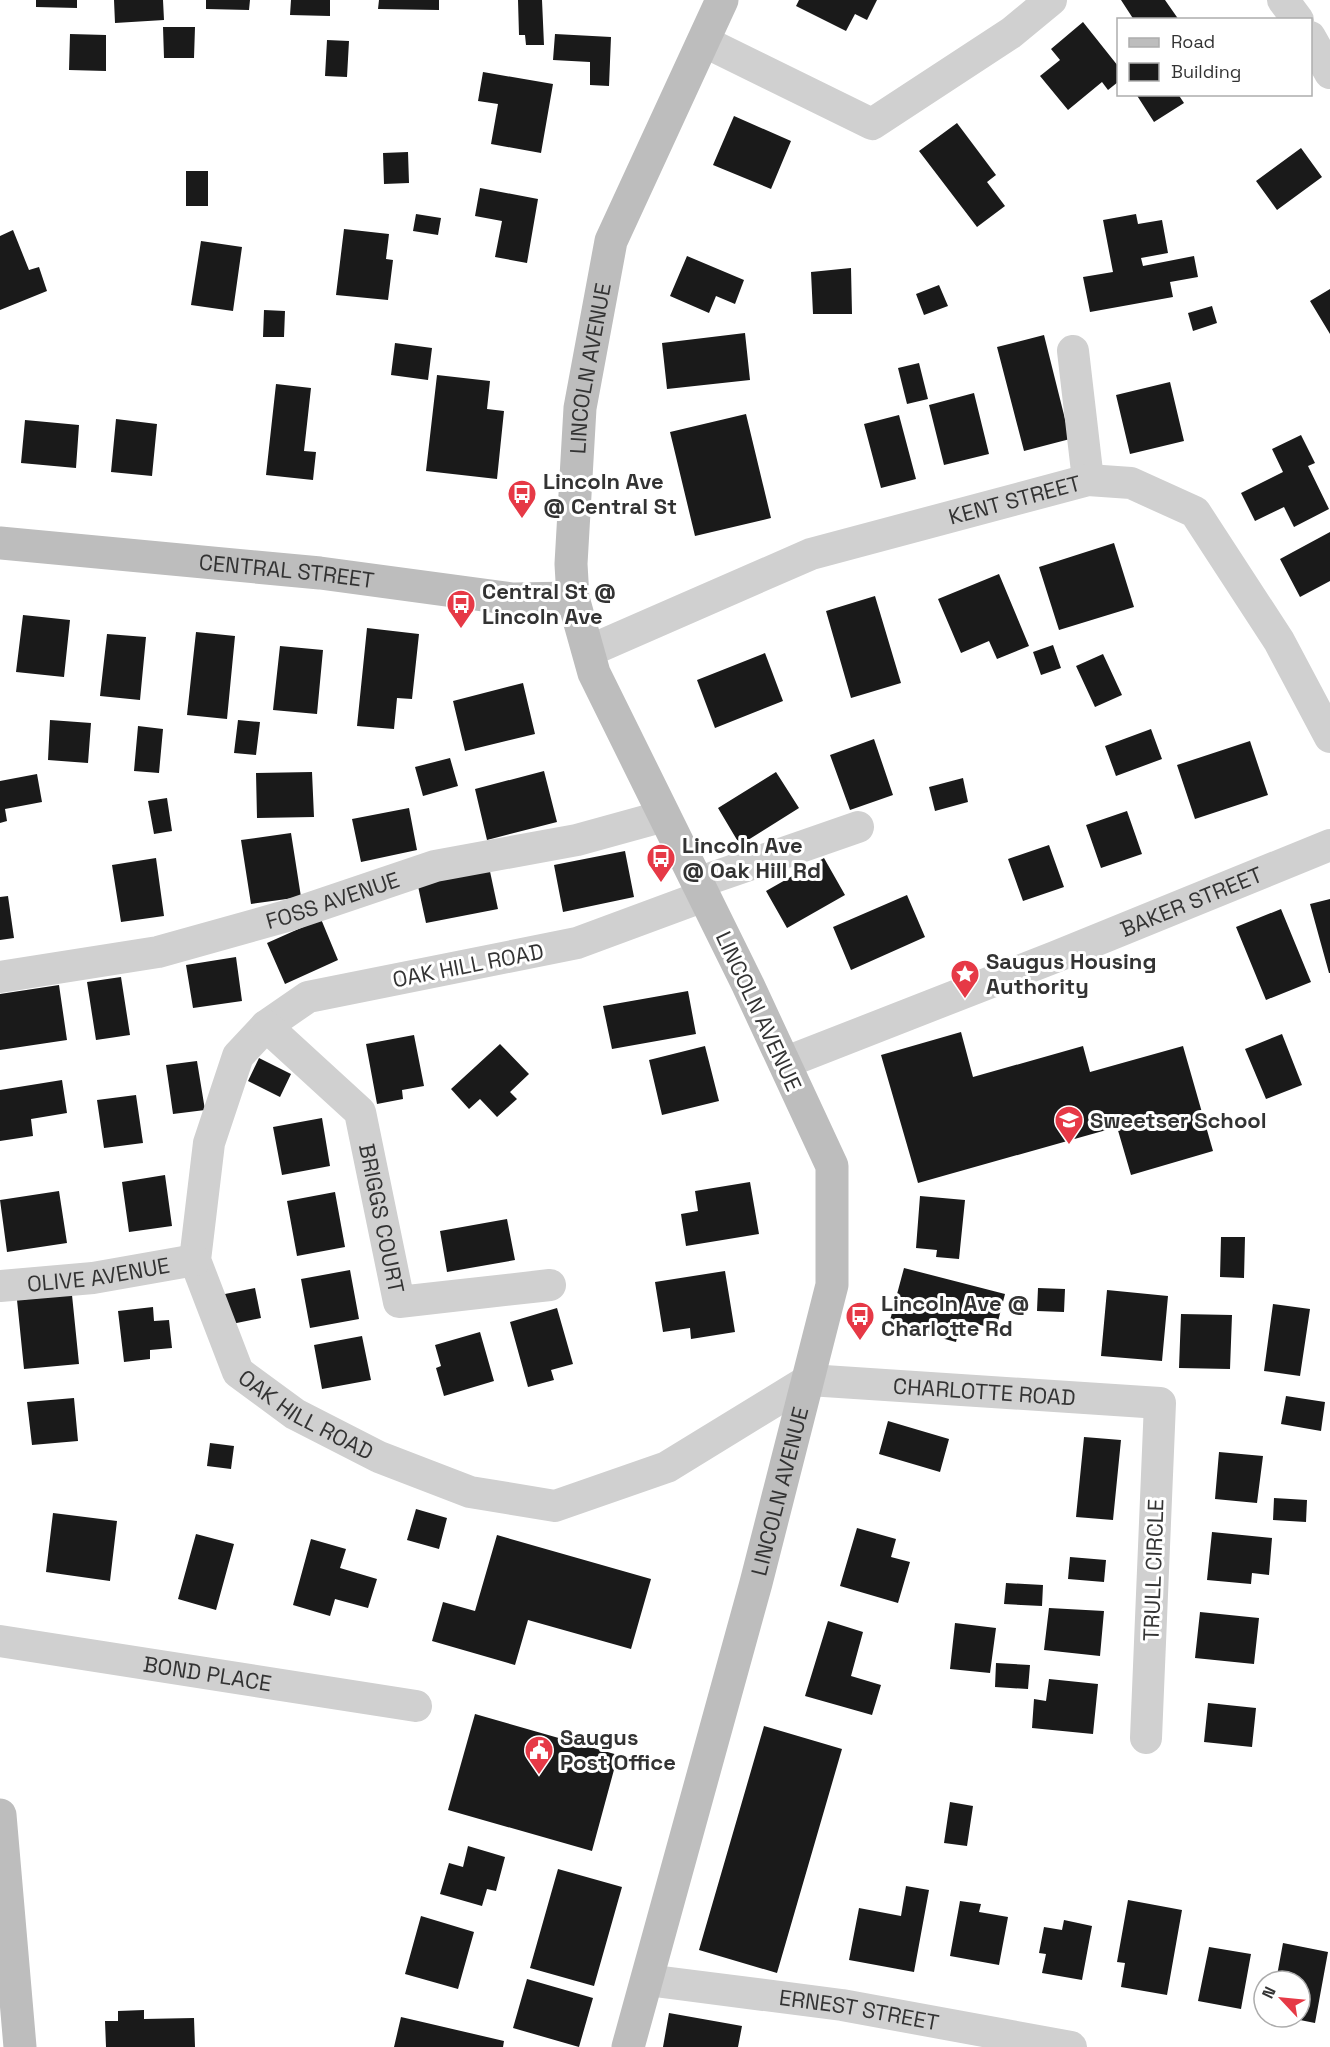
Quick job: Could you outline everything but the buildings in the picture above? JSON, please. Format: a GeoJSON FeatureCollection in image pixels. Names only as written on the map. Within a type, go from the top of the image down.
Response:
{"type":"FeatureCollection","features":[{"type":"Feature","properties":{"kind":"main road","name":"LINCOLN AVENUE"},"geometry":{"type":"LineString","coordinates":[[628,2047],[756,1583],[832,1285],[832,1166],[701,890],[594,673],[573,598],[572,549],[580,408],[611,241],[722,0]]}},
{"type":"Feature","properties":{"kind":"main road","name":"CENTRAL STREET"},"geometry":{"type":"LineString","coordinates":[[0,543],[320,573],[513,599],[573,598]]}},
{"type":"Feature","properties":{"kind":"main road"},"geometry":{"type":"LineString","coordinates":[[0,1815],[20,2047]]}},
{"type":"Feature","properties":{"kind":"street"},"geometry":{"type":"LineString","coordinates":[[703,40],[872,124],[1011,33],[1051,0]]}},
{"type":"Feature","properties":{"kind":"street"},"geometry":{"type":"LineString","coordinates":[[1283,0],[1296,18]]}},
{"type":"Feature","properties":{"kind":"street"},"geometry":{"type":"LineString","coordinates":[[1312,39],[1330,73]]}},
{"type":"Feature","properties":{"kind":"street"},"geometry":{"type":"LineString","coordinates":[[1073,351],[1088,480]]}},
{"type":"Feature","properties":{"kind":"street","name":"KENT STREET"},"geometry":{"type":"LineString","coordinates":[[589,651],[811,554],[1088,480],[1131,483],[1195,512],[1279,641],[1330,737]]}},
{"type":"Feature","properties":{"kind":"street","name":"FOSS AVENUE"},"geometry":{"type":"LineString","coordinates":[[0,977],[158,952],[290,915],[435,866],[578,840],[664,816]]}},
{"type":"Feature","properties":{"kind":"street","name":"OAK HILL ROAD"},"geometry":{"type":"LineString","coordinates":[[809,1380],[667,1467],[555,1506],[470,1492],[379,1457],[295,1414],[238,1372],[195,1260],[209,1143],[238,1056],[266,1026],[308,997],[577,943],[858,827]]}},
{"type":"Feature","properties":{"kind":"street","name":"BAKER STREET"},"geometry":{"type":"LineString","coordinates":[[784,1063],[1055,957],[1330,845]]}},
{"type":"Feature","properties":{"kind":"street","name":"BRIGGS COURT"},"geometry":{"type":"LineString","coordinates":[[266,1026],[360,1112],[399,1302],[550,1285]]}},
{"type":"Feature","properties":{"kind":"street","name":"OLIVE AVENUE"},"geometry":{"type":"LineString","coordinates":[[0,1286],[93,1278],[195,1260]]}},
{"type":"Feature","properties":{"kind":"street","name":"CHARLOTTE ROAD"},"geometry":{"type":"LineString","coordinates":[[809,1380],[1160,1403]]}},
{"type":"Feature","properties":{"kind":"street","name":"TRULL CIRCLE"},"geometry":{"type":"LineString","coordinates":[[1146,1738],[1160,1403]]}},
{"type":"Feature","properties":{"kind":"street","name":"BOND PLACE"},"geometry":{"type":"LineString","coordinates":[[0,1641],[416,1706]]}},
{"type":"Feature","properties":{"kind":"street","name":"ERNEST STREET"},"geometry":{"type":"LineString","coordinates":[[647,1980],[842,2005],[1071,2047]]}},
{"type":"Feature","properties":{"kind":"place","name":"Lincoln Ave @ Central St"},"geometry":{"type":"Point","coordinates":[522,520]}},
{"type":"Feature","properties":{"kind":"place","name":"Central St @ Lincoln Ave"},"geometry":{"type":"Point","coordinates":[461,630]}},
{"type":"Feature","properties":{"kind":"place","name":"Lincoln Ave @ Oak Hill Rd"},"geometry":{"type":"Point","coordinates":[661,884]}},
{"type":"Feature","properties":{"kind":"place","name":"Saugus Housing Authority"},"geometry":{"type":"Point","coordinates":[965,1000]}},
{"type":"Feature","properties":{"kind":"place","name":"Sweetser School"},"geometry":{"type":"Point","coordinates":[1069,1146]}},
{"type":"Feature","properties":{"kind":"place","name":"Lincoln Ave @ Charlotte Rd"},"geometry":{"type":"Point","coordinates":[860,1342]}},
{"type":"Feature","properties":{"kind":"place","name":"Saugus Post Office"},"geometry":{"type":"Point","coordinates":[539,1776]}}]}
